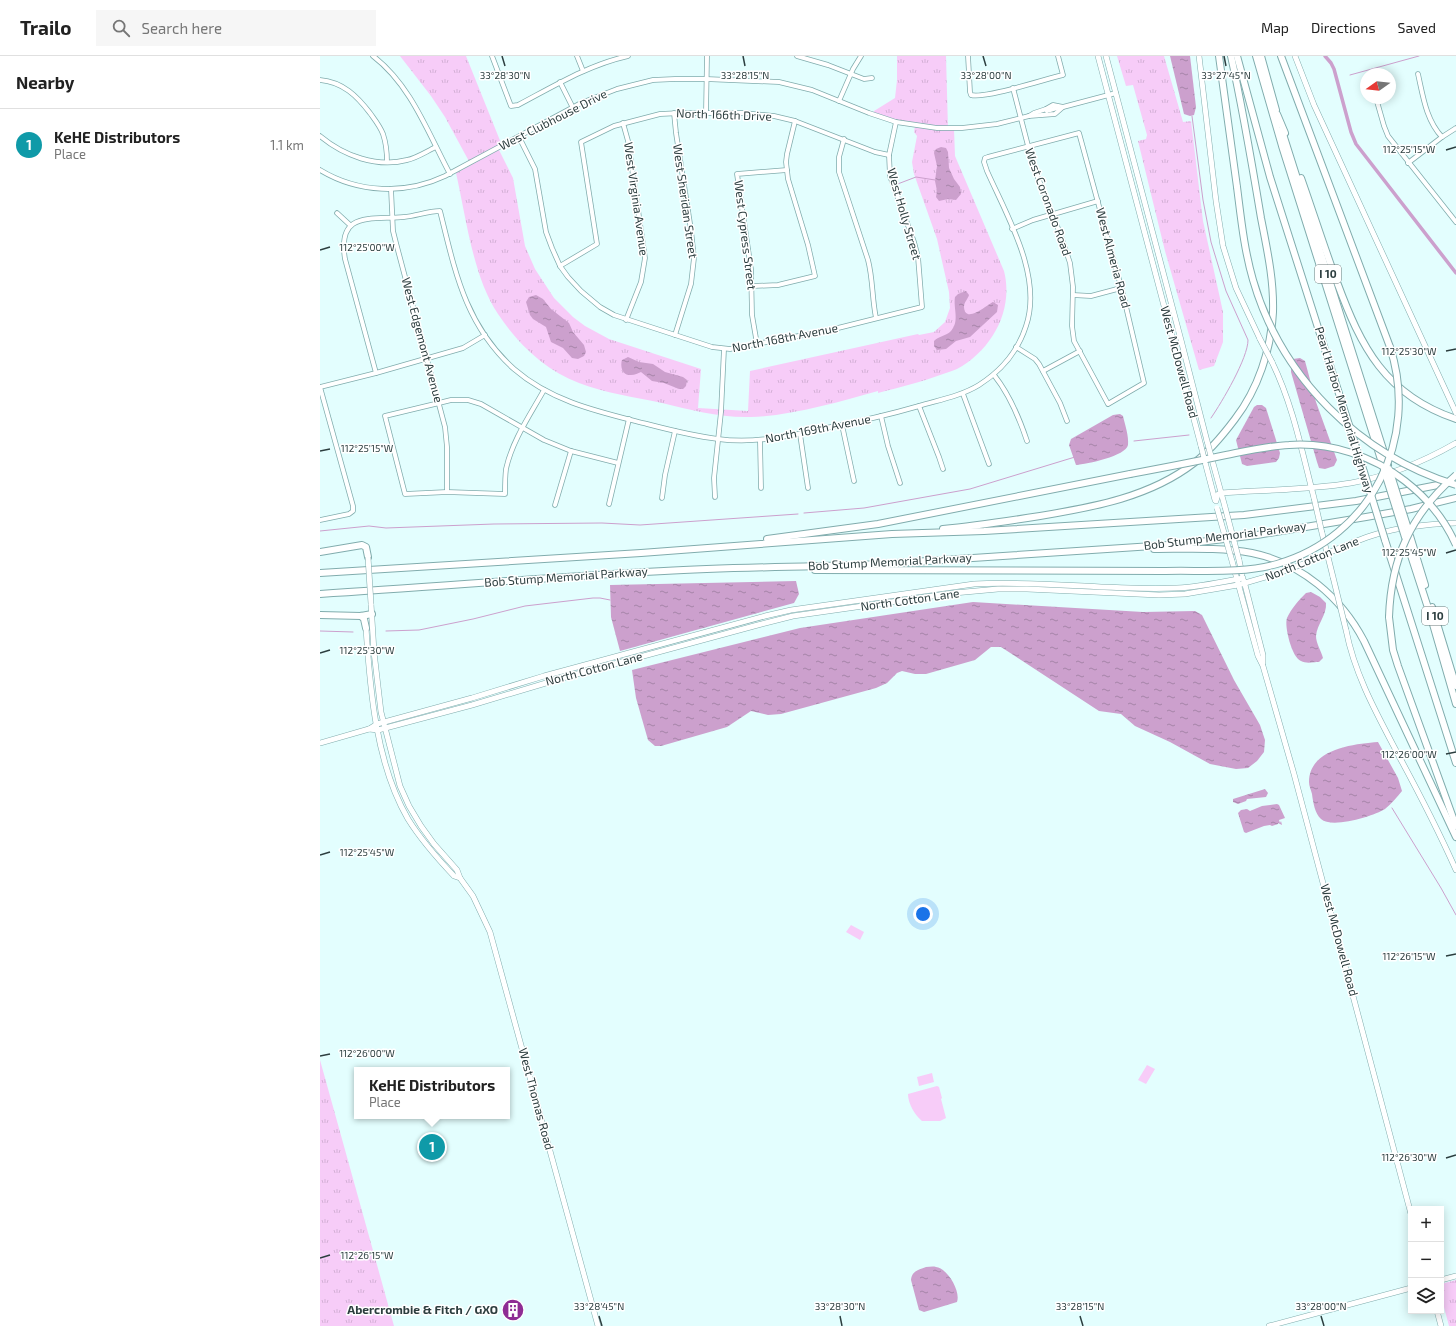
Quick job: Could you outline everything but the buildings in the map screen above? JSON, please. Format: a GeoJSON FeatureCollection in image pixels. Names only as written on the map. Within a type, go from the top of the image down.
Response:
{"type":"FeatureCollection","features":[{"type":"Feature","properties":{"kind":"highway"},"geometry":{"type":"LineString","coordinates":[[1219,56],[1246,252],[1256,290],[1274,333],[1297,371],[1310,388],[1348,427],[1405,464],[1437,479],[1456,485]]}},
{"type":"Feature","properties":{"kind":"highway"},"geometry":{"type":"LineString","coordinates":[[892,534],[1024,519],[1075,510],[1136,495],[1166,481],[1195,462],[1218,440],[1238,415],[1254,387],[1264,361],[1271,332],[1273,301],[1268,250],[1230,56]]}},
{"type":"Feature","properties":{"kind":"highway","name":"Pearl Harbor Memorial Highway"},"geometry":{"type":"LineString","coordinates":[[1237,56],[1270,176],[1456,763]]}},
{"type":"Feature","properties":{"kind":"highway"},"geometry":{"type":"LineString","coordinates":[[1256,56],[1282,146],[1386,469]]}},
{"type":"Feature","properties":{"kind":"highway","name":"I 10"},"geometry":{"type":"LineString","coordinates":[[1261,56],[1277,114]]}},
{"type":"Feature","properties":{"kind":"highway"},"geometry":{"type":"LineString","coordinates":[[737,568],[756,570],[1237,570],[1257,568],[1287,561],[1314,548],[1343,528],[1367,502],[1384,472],[1394,442],[1399,419],[1400,398],[1398,377],[1393,355],[1281,56]]}},
{"type":"Feature","properties":{"kind":"highway"},"geometry":{"type":"LineString","coordinates":[[1277,114],[1296,163],[1330,265],[1359,336],[1371,356],[1391,380],[1416,399],[1456,419]]}},
{"type":"Feature","properties":{"kind":"highway","name":"Pearl Harbor Memorial Highway"},"geometry":{"type":"LineString","coordinates":[[1277,114],[1386,469],[1456,686]]}},
{"type":"Feature","properties":{"kind":"highway"},"geometry":{"type":"LineString","coordinates":[[744,545],[764,540],[905,519],[1284,445],[1317,445],[1347,451],[1382,465],[1423,496],[1450,532],[1456,545]]}},
{"type":"Feature","properties":{"kind":"highway"},"geometry":{"type":"LineString","coordinates":[[1456,474],[1424,507],[1406,537],[1400,553],[1390,592],[1389,617],[1392,642],[1398,666],[1456,826]]}},
{"type":"Feature","properties":{"kind":"highway","name":"Bob Stump Memorial Parkway"},"geometry":{"type":"LineString","coordinates":[[320,573],[641,553],[892,534],[984,531],[1244,516],[1356,501],[1456,482]]}},
{"type":"Feature","properties":{"kind":"highway","name":"Bob Stump Memorial Parkway"},"geometry":{"type":"LineString","coordinates":[[320,594],[670,570],[756,566],[868,565],[1183,544],[1257,535],[1366,518],[1456,498]]}},
{"type":"Feature","properties":{"kind":"highway"},"geometry":{"type":"LineString","coordinates":[[1408,536],[1456,704]]}},
{"type":"Feature","properties":{"kind":"highway"},"geometry":{"type":"LineString","coordinates":[[320,552],[362,545],[367,548],[368,557]]}},
{"type":"Feature","properties":{"kind":"highway"},"geometry":{"type":"LineString","coordinates":[[1081,551],[1184,549],[1245,552],[1285,564],[1321,586],[1341,606],[1361,635],[1456,837]]}},
{"type":"Feature","properties":{"kind":"highway"},"geometry":{"type":"LineString","coordinates":[[320,615],[361,616],[372,614]]}},
{"type":"Feature","properties":{"kind":"highway"},"geometry":{"type":"LineString","coordinates":[[361,616],[364,620],[366,628]]}},
{"type":"Feature","properties":{"kind":"main road","name":"West McDowell Road"},"geometry":{"type":"LineString","coordinates":[[1098,56],[1217,508],[1258,656],[1264,666]]}},
{"type":"Feature","properties":{"kind":"main road","name":"West McDowell Road"},"geometry":{"type":"LineString","coordinates":[[1106,56],[1239,560],[1263,654],[1264,666],[1409,1206]]}},
{"type":"Feature","properties":{"kind":"main road"},"geometry":{"type":"LineString","coordinates":[[1199,56],[1216,201],[1223,246],[1236,288],[1282,384],[1291,410],[1354,663],[1366,692],[1431,815],[1456,870]]}},
{"type":"Feature","properties":{"kind":"main road"},"geometry":{"type":"LineString","coordinates":[[1295,56],[1316,111],[1456,413]]}},
{"type":"Feature","properties":{"kind":"main road"},"geometry":{"type":"LineString","coordinates":[[1216,501],[1218,494],[1221,493],[1351,483],[1386,474],[1424,461],[1456,443]]}},
{"type":"Feature","properties":{"kind":"main road","name":"North Cotton Lane"},"geometry":{"type":"LineString","coordinates":[[369,729],[378,730],[448,712],[540,684],[669,648],[768,622],[809,614],[983,590],[1027,589],[1158,595],[1198,592],[1245,584],[1279,574],[1353,542],[1378,534],[1418,526],[1456,523]]}},
{"type":"Feature","properties":{"kind":"main road","name":"West Thomas Road"},"geometry":{"type":"LineString","coordinates":[[368,557],[376,674],[383,722],[400,786],[409,806],[421,826],[434,844],[458,870],[460,878],[473,896],[490,932],[598,1326]]}},
{"type":"Feature","properties":{"kind":"main road","name":"North Cotton Lane"},"geometry":{"type":"LineString","coordinates":[[320,743],[369,729],[383,722],[467,700],[544,676],[766,616],[809,607],[956,586],[1002,582],[1154,588],[1192,587],[1243,578]]}},
{"type":"Feature","properties":{"kind":"main road","name":"West Thomas Road"},"geometry":{"type":"LineString","coordinates":[[366,628],[370,679],[379,739],[387,772],[396,795],[408,818],[422,839],[454,876],[460,878]]}},
{"type":"Feature","properties":{"kind":"main road"},"geometry":{"type":"LineString","coordinates":[[448,712],[451,708],[464,704],[467,700]]}},
{"type":"Feature","properties":{"kind":"main road"},"geometry":{"type":"LineString","coordinates":[[1444,1279],[1456,1276]]}},
{"type":"Feature","properties":{"kind":"main road"},"geometry":{"type":"LineString","coordinates":[[1269,1326],[1408,1289]]}},
{"type":"Feature","properties":{"kind":"main road"},"geometry":{"type":"LineString","coordinates":[[1438,1314],[1441,1326]]}},
{"type":"Feature","properties":{"kind":"street"},"geometry":{"type":"LineString","coordinates":[[373,56],[389,70],[411,99],[450,174]]}},
{"type":"Feature","properties":{"kind":"street"},"geometry":{"type":"LineString","coordinates":[[492,56],[511,106],[518,105],[583,71],[605,62],[628,56]]}},
{"type":"Feature","properties":{"kind":"street"},"geometry":{"type":"LineString","coordinates":[[577,56],[583,71]]}},
{"type":"Feature","properties":{"kind":"street"},"geometry":{"type":"LineString","coordinates":[[706,113],[707,56]]}},
{"type":"Feature","properties":{"kind":"street"},"geometry":{"type":"LineString","coordinates":[[798,56],[821,62],[864,79],[872,78]]}},
{"type":"Feature","properties":{"kind":"street"},"geometry":{"type":"LineString","coordinates":[[839,101],[850,73],[861,56]]}},
{"type":"Feature","properties":{"kind":"street"},"geometry":{"type":"LineString","coordinates":[[968,56],[970,92],[971,95],[974,96],[1013,88],[1063,74],[1058,56]]}},
{"type":"Feature","properties":{"kind":"street"},"geometry":{"type":"LineString","coordinates":[[1418,74],[1430,120],[1434,129],[1442,137]]}},
{"type":"Feature","properties":{"kind":"street","name":"West Clubhouse Drive"},"geometry":{"type":"LineString","coordinates":[[320,170],[335,178],[355,185],[374,188],[391,189],[420,185],[438,180],[518,136],[608,92],[636,84],[666,79],[779,82],[812,90],[896,122],[926,127],[954,129],[988,126],[1116,93]]}},
{"type":"Feature","properties":{"kind":"street"},"geometry":{"type":"LineString","coordinates":[[320,80],[342,86],[353,93],[363,104],[376,121],[382,133],[386,146],[386,162]]}},
{"type":"Feature","properties":{"kind":"street"},"geometry":{"type":"LineString","coordinates":[[560,82],[573,108]]}},
{"type":"Feature","properties":{"kind":"street","name":"West Coronado Road"},"geometry":{"type":"LineString","coordinates":[[1013,88],[1033,165],[1053,214],[1070,263],[1073,295],[1072,332],[1074,340],[1108,404]]}},
{"type":"Feature","properties":{"kind":"street"},"geometry":{"type":"LineString","coordinates":[[1378,104],[1386,132],[1408,163],[1456,222]]}},
{"type":"Feature","properties":{"kind":"street","name":"North 166th Drive"},"geometry":{"type":"LineString","coordinates":[[560,266],[597,244],[581,142],[602,131],[623,123],[651,116],[674,113],[760,114],[795,121],[875,152],[889,155]]}},
{"type":"Feature","properties":{"kind":"street","name":"West Sheridan Street"},"geometry":{"type":"LineString","coordinates":[[674,113],[694,258],[691,284],[675,335]]}},
{"type":"Feature","properties":{"kind":"street"},"geometry":{"type":"LineString","coordinates":[[753,286],[778,285],[815,276],[808,245],[789,186],[786,162],[788,145],[795,121]]}},
{"type":"Feature","properties":{"kind":"street","name":"West Holly Street"},"geometry":{"type":"LineString","coordinates":[[896,122],[889,155],[890,176],[914,242],[918,258],[922,307]]}},
{"type":"Feature","properties":{"kind":"street","name":"West Virginia Avenue"},"geometry":{"type":"LineString","coordinates":[[623,123],[628,141],[645,258],[641,282],[626,320]]}},
{"type":"Feature","properties":{"kind":"street"},"geometry":{"type":"LineString","coordinates":[[1408,163],[1456,128]]}},
{"type":"Feature","properties":{"kind":"street","name":"West Almeria Road"},"geometry":{"type":"LineString","coordinates":[[1028,146],[1079,133],[1121,288],[1144,383],[1108,404]]}},
{"type":"Feature","properties":{"kind":"street"},"geometry":{"type":"LineString","coordinates":[[320,136],[333,146],[349,154],[366,160],[386,162],[412,159],[436,147]]}},
{"type":"Feature","properties":{"kind":"street","name":"North 168th Avenue"},"geometry":{"type":"LineString","coordinates":[[518,136],[535,170],[546,232],[560,266],[587,298],[606,311],[626,320],[712,347],[724,349],[830,330],[922,307]]}},
{"type":"Feature","properties":{"kind":"street"},"geometry":{"type":"LineString","coordinates":[[844,139],[839,157],[839,172],[868,260],[876,318]]}},
{"type":"Feature","properties":{"kind":"street","name":"North 169th Avenue"},"geometry":{"type":"LineString","coordinates":[[392,217],[403,217],[440,211],[455,270],[471,314],[485,335],[513,368],[544,390],[585,407],[675,431],[719,440],[777,439],[881,416],[963,394],[994,375],[1006,363],[1016,347],[1027,324],[1031,302],[1031,288],[1026,263],[984,162],[985,158],[1028,146]]}},
{"type":"Feature","properties":{"kind":"street","name":"West Cypress Street"},"geometry":{"type":"LineString","coordinates":[[757,344],[752,315],[753,286],[751,269],[737,174],[787,170]]}},
{"type":"Feature","properties":{"kind":"street","name":"West Edgemont Avenue"},"geometry":{"type":"LineString","coordinates":[[391,189],[393,231],[439,403],[444,427],[447,446],[447,492]]}},
{"type":"Feature","properties":{"kind":"street"},"geometry":{"type":"LineString","coordinates":[[1012,229],[1033,220],[1098,201]]}},
{"type":"Feature","properties":{"kind":"street"},"geometry":{"type":"LineString","coordinates":[[337,213],[350,226]]}},
{"type":"Feature","properties":{"kind":"street"},"geometry":{"type":"LineString","coordinates":[[376,373],[342,245],[345,234],[350,226],[360,220],[392,217]]}},
{"type":"Feature","properties":{"kind":"street"},"geometry":{"type":"LineString","coordinates":[[1073,295],[1091,296],[1121,288]]}},
{"type":"Feature","properties":{"kind":"street"},"geometry":{"type":"LineString","coordinates":[[320,520],[349,514],[353,512],[353,506],[320,387],[376,373],[463,348],[485,335]]}},
{"type":"Feature","properties":{"kind":"street"},"geometry":{"type":"LineString","coordinates":[[1016,347],[1035,359],[1043,371],[1068,421]]}},
{"type":"Feature","properties":{"kind":"street"},"geometry":{"type":"LineString","coordinates":[[715,497],[714,478],[719,440],[724,349]]}},
{"type":"Feature","properties":{"kind":"street"},"geometry":{"type":"LineString","coordinates":[[1043,371],[1080,350]]}},
{"type":"Feature","properties":{"kind":"street"},"geometry":{"type":"LineString","coordinates":[[994,375],[1004,387],[1028,441]]}},
{"type":"Feature","properties":{"kind":"street"},"geometry":{"type":"LineString","coordinates":[[544,390],[522,429],[514,446],[506,470],[505,494],[447,492],[405,494],[385,416],[452,400],[468,400],[481,404],[522,429],[544,440],[571,451],[618,463]]}},
{"type":"Feature","properties":{"kind":"street"},"geometry":{"type":"LineString","coordinates":[[963,394],[990,464]]}},
{"type":"Feature","properties":{"kind":"street"},"geometry":{"type":"LineString","coordinates":[[919,406],[943,469]]}},
{"type":"Feature","properties":{"kind":"street"},"geometry":{"type":"LineString","coordinates":[[881,416],[888,446],[900,483]]}},
{"type":"Feature","properties":{"kind":"street"},"geometry":{"type":"LineString","coordinates":[[609,504],[630,419]]}},
{"type":"Feature","properties":{"kind":"street"},"geometry":{"type":"LineString","coordinates":[[842,425],[854,481]]}},
{"type":"Feature","properties":{"kind":"street"},"geometry":{"type":"LineString","coordinates":[[662,498],[675,431]]}},
{"type":"Feature","properties":{"kind":"street"},"geometry":{"type":"LineString","coordinates":[[800,434],[808,488]]}},
{"type":"Feature","properties":{"kind":"street"},"geometry":{"type":"LineString","coordinates":[[760,440],[761,488]]}},
{"type":"Feature","properties":{"kind":"street"},"geometry":{"type":"LineString","coordinates":[[555,504],[571,451]]}},
{"type":"Feature","properties":{"kind":"green space"},"geometry":{"type":"Polygon","coordinates":[[[400,56],[466,56],[501,143],[499,150],[513,178],[525,246],[535,269],[554,298],[573,317],[585,326],[609,339],[701,369],[698,408],[748,411],[750,371],[918,334],[934,332],[945,322],[950,308],[949,292],[937,239],[914,174],[912,162],[917,136],[914,132],[915,126],[873,114],[874,111],[895,98],[897,56],[946,56],[948,129],[954,129],[955,156],[1004,271],[1006,300],[1003,314],[997,328],[981,351],[957,369],[919,382],[878,393],[878,391],[814,408],[766,416],[739,417],[706,413],[609,392],[567,378],[533,355],[523,346],[498,314],[489,299],[482,283],[471,246],[456,173],[471,165],[445,117],[431,96],[400,56]]]}},
{"type":"Feature","properties":{"kind":"green space"},"geometry":{"type":"Polygon","coordinates":[[[1117,56],[1164,56],[1183,122],[1191,121],[1203,221],[1223,312],[1223,342],[1214,366],[1199,370],[1165,251],[1138,141],[1146,139],[1147,135],[1133,85],[1126,86],[1117,56]]]}},
{"type":"Feature","properties":{"kind":"green space"},"geometry":{"type":"Polygon","coordinates":[[[851,925],[864,932],[860,940],[846,932],[851,925]]]}},
{"type":"Feature","properties":{"kind":"green space"},"geometry":{"type":"Polygon","coordinates":[[[320,1060],[394,1326],[320,1326],[320,1060]]]}},
{"type":"Feature","properties":{"kind":"green space"},"geometry":{"type":"Polygon","coordinates":[[[1147,1065],[1155,1069],[1146,1084],[1138,1080],[1147,1065]]]}},
{"type":"Feature","properties":{"kind":"green space"},"geometry":{"type":"Polygon","coordinates":[[[932,1073],[934,1082],[919,1086],[917,1077],[932,1073]]]}},
{"type":"Feature","properties":{"kind":"green space"},"geometry":{"type":"Polygon","coordinates":[[[937,1086],[939,1087],[946,1118],[940,1121],[922,1121],[912,1109],[908,1094],[937,1086]]]}},
{"type":"Feature","properties":{"kind":"green space"},"geometry":{"type":"Polygon","coordinates":[[[1456,1280],[1456,1326],[1449,1326],[1444,1307],[1444,1283],[1456,1280]]]}},
{"type":"Feature","properties":{"kind":"water"},"geometry":{"type":"Polygon","coordinates":[[[1170,56],[1190,56],[1196,107],[1194,115],[1190,116],[1184,114],[1170,56]]]}},
{"type":"Feature","properties":{"kind":"water"},"geometry":{"type":"Polygon","coordinates":[[[941,147],[946,148],[948,152],[949,168],[960,187],[961,194],[956,200],[948,199],[939,201],[936,197],[937,191],[935,181],[937,166],[934,153],[936,149],[941,147]]]}},
{"type":"Feature","properties":{"kind":"water"},"geometry":{"type":"Polygon","coordinates":[[[966,291],[969,295],[964,307],[965,312],[972,314],[993,302],[998,305],[997,312],[970,337],[956,341],[946,349],[937,350],[934,346],[934,341],[947,334],[954,327],[956,319],[955,297],[966,291]]]}},
{"type":"Feature","properties":{"kind":"water"},"geometry":{"type":"Polygon","coordinates":[[[536,295],[543,299],[551,309],[569,323],[573,332],[584,345],[586,352],[584,356],[578,359],[572,358],[563,348],[551,342],[546,327],[533,319],[530,315],[526,302],[529,297],[536,295]]]}},
{"type":"Feature","properties":{"kind":"water"},"geometry":{"type":"Polygon","coordinates":[[[628,357],[639,362],[653,364],[665,372],[683,377],[687,380],[686,386],[683,389],[679,389],[664,383],[652,381],[641,372],[632,375],[626,374],[622,370],[621,362],[628,357]]]}},
{"type":"Feature","properties":{"kind":"water"},"geometry":{"type":"Polygon","coordinates":[[[1300,358],[1305,361],[1316,402],[1337,460],[1334,466],[1325,469],[1319,468],[1291,372],[1291,363],[1293,359],[1300,358]]]}},
{"type":"Feature","properties":{"kind":"water"},"geometry":{"type":"Polygon","coordinates":[[[1257,405],[1262,405],[1266,408],[1280,453],[1276,462],[1247,466],[1242,464],[1236,440],[1254,407],[1257,405]]]}},
{"type":"Feature","properties":{"kind":"water"},"geometry":{"type":"Polygon","coordinates":[[[1120,414],[1123,416],[1127,434],[1128,445],[1126,449],[1121,453],[1105,459],[1076,465],[1069,445],[1071,439],[1113,415],[1120,414]]]}},
{"type":"Feature","properties":{"kind":"water"},"geometry":{"type":"Polygon","coordinates":[[[796,581],[799,594],[794,603],[620,651],[611,617],[610,585],[796,581]]]}},
{"type":"Feature","properties":{"kind":"water"},"geometry":{"type":"Polygon","coordinates":[[[1311,592],[1320,597],[1326,603],[1326,607],[1316,636],[1323,658],[1319,662],[1308,663],[1298,659],[1295,654],[1290,641],[1286,622],[1295,605],[1306,593],[1311,592]]]}},
{"type":"Feature","properties":{"kind":"water"},"geometry":{"type":"Polygon","coordinates":[[[973,602],[1143,612],[1195,611],[1202,615],[1234,680],[1260,725],[1265,740],[1264,752],[1257,761],[1248,768],[1236,769],[1210,764],[1170,742],[1135,726],[1121,714],[1099,711],[1001,647],[991,647],[975,660],[926,674],[915,674],[902,671],[897,673],[887,683],[876,688],[781,714],[768,715],[751,711],[727,727],[661,746],[655,746],[648,740],[636,698],[632,670],[800,628],[973,602]]]}},
{"type":"Feature","properties":{"kind":"water"},"geometry":{"type":"Polygon","coordinates":[[[1378,742],[1398,778],[1402,791],[1385,809],[1372,815],[1334,823],[1326,822],[1321,819],[1317,814],[1309,784],[1311,771],[1316,762],[1324,755],[1334,750],[1357,744],[1378,742]]]}},
{"type":"Feature","properties":{"kind":"water"},"geometry":{"type":"Polygon","coordinates":[[[1265,789],[1268,793],[1266,797],[1247,799],[1246,801],[1238,804],[1233,802],[1233,799],[1265,789]]]}},
{"type":"Feature","properties":{"kind":"water"},"geometry":{"type":"Polygon","coordinates":[[[1279,805],[1285,818],[1279,820],[1280,823],[1281,821],[1282,825],[1278,823],[1272,826],[1264,826],[1246,833],[1244,832],[1238,813],[1241,810],[1247,809],[1250,811],[1262,806],[1279,805]]]}},
{"type":"Feature","properties":{"kind":"water"},"geometry":{"type":"Polygon","coordinates":[[[926,1267],[940,1268],[949,1276],[957,1292],[957,1302],[924,1312],[919,1310],[911,1280],[914,1273],[926,1267]]]}},
{"type":"Feature","properties":{"kind":"waterway"},"geometry":{"type":"LineString","coordinates":[[1325,56],[1334,69],[1351,132],[1356,144],[1456,273]]}},
{"type":"Feature","properties":{"kind":"waterway"},"geometry":{"type":"LineString","coordinates":[[1350,75],[1419,56]]}},
{"type":"Feature","properties":{"kind":"waterway"},"geometry":{"type":"LineString","coordinates":[[1192,116],[1203,200],[1211,242],[1226,291],[1248,340],[1244,358],[1228,391],[1211,418]]}},
{"type":"Feature","properties":{"kind":"waterway"},"geometry":{"type":"LineString","coordinates":[[895,185],[916,177],[935,180]]}},
{"type":"Feature","properties":{"kind":"waterway"},"geometry":{"type":"LineString","coordinates":[[1134,441],[1189,435]]}},
{"type":"Feature","properties":{"kind":"waterway"},"geometry":{"type":"LineString","coordinates":[[804,513],[864,508],[970,489],[1075,457]]}},
{"type":"Feature","properties":{"kind":"waterway"},"geometry":{"type":"LineString","coordinates":[[320,531],[369,526],[386,528],[494,524],[602,523],[640,525],[798,514]]}},
{"type":"Feature","properties":{"kind":"waterway"},"geometry":{"type":"LineString","coordinates":[[386,631],[419,630],[525,606],[593,598],[610,600]]}},
{"type":"Feature","properties":{"kind":"waterway"},"geometry":{"type":"LineString","coordinates":[[320,631],[353,632]]}},
{"type":"Feature","properties":{"kind":"waterway"},"geometry":{"type":"LineString","coordinates":[[1392,808],[1456,915]]}},
{"type":"Feature","properties":{"kind":"place","name":"KeHE Distributors"},"geometry":{"type":"Point","coordinates":[432,1147]}},
{"type":"Feature","properties":{"kind":"place","name":"Abercrombie & Fitch / GXO"},"geometry":{"type":"Point","coordinates":[513,1310]}}]}
